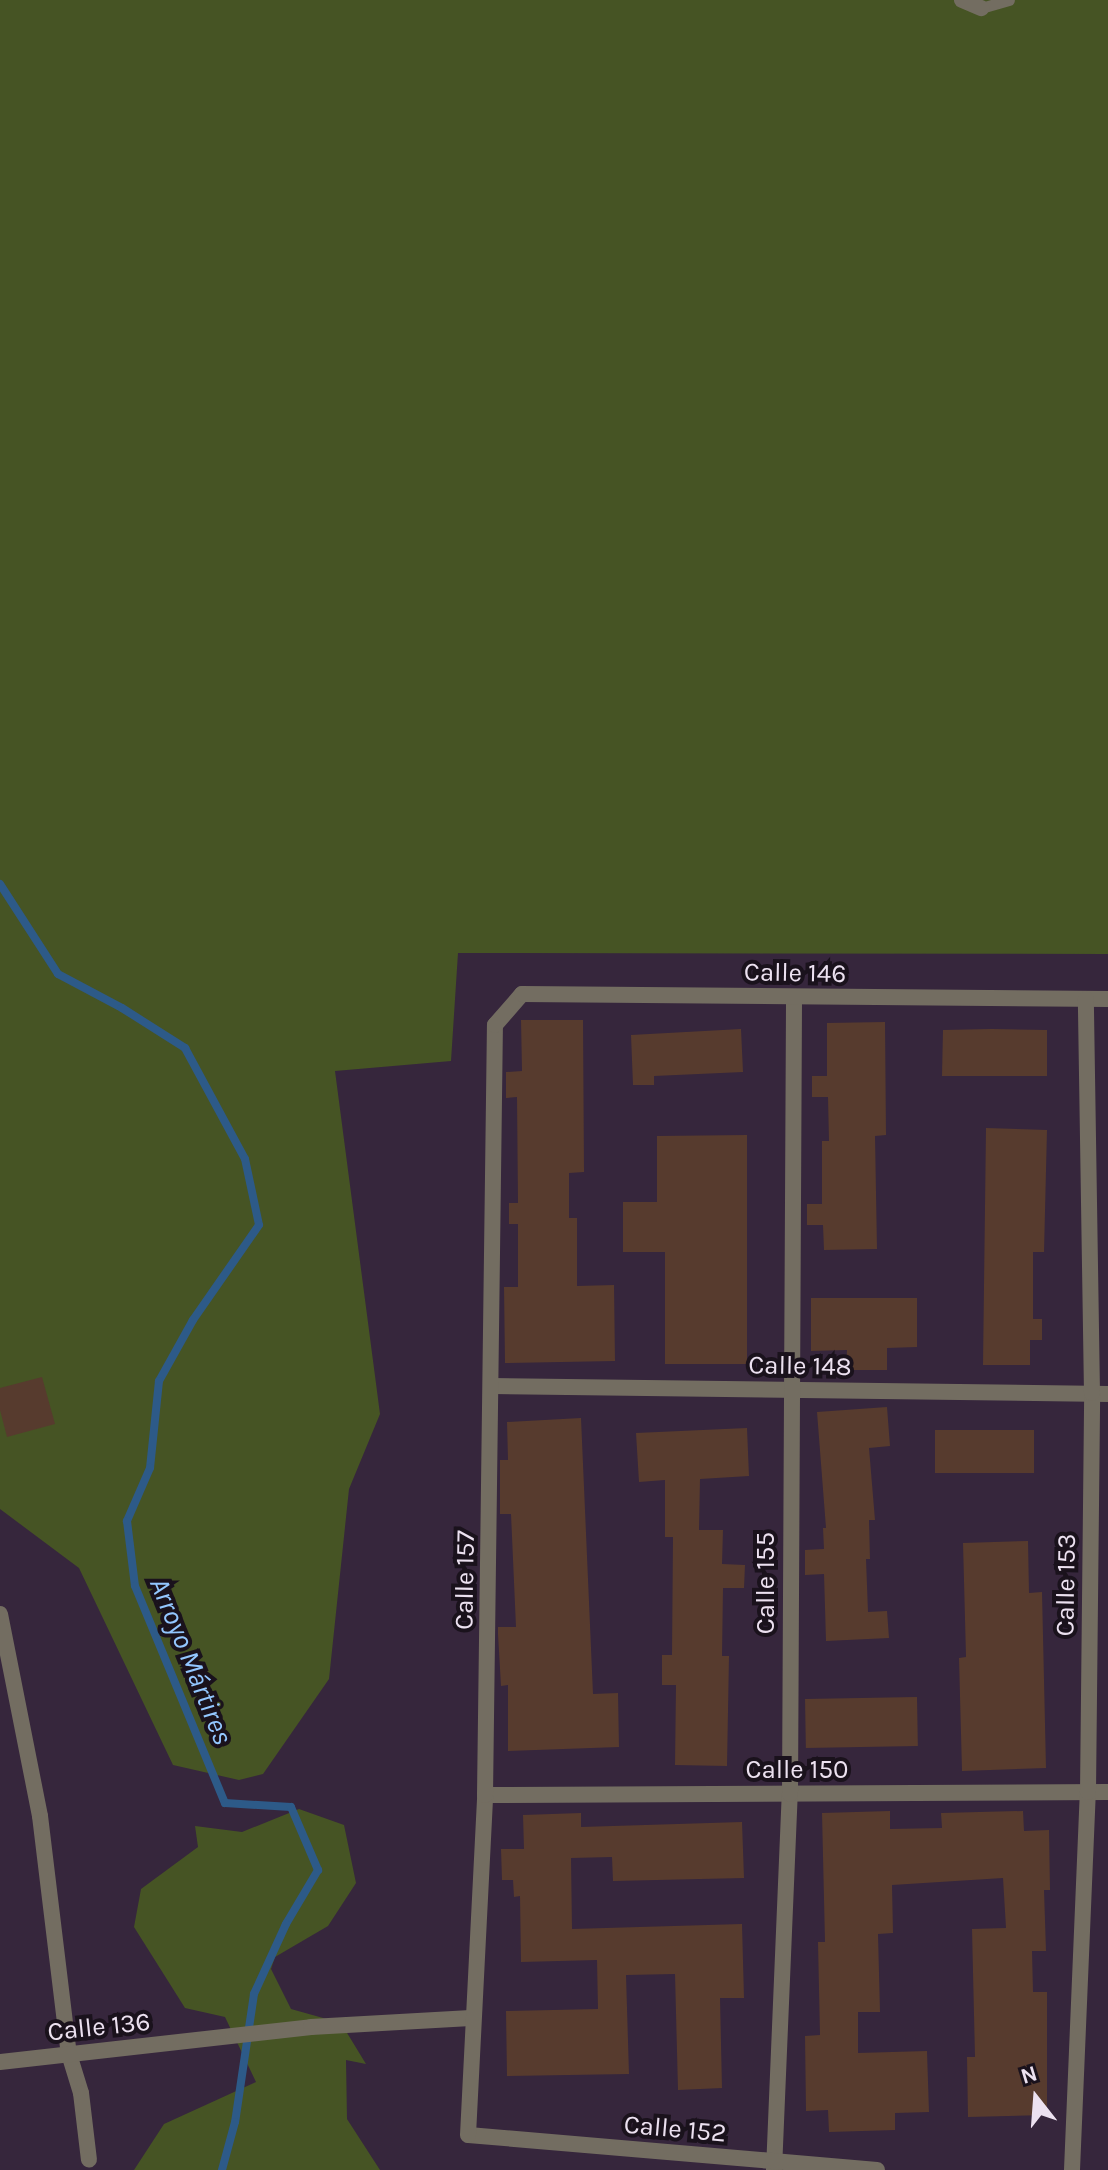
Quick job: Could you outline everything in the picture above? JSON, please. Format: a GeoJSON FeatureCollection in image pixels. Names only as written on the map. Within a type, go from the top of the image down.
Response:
{"type":"FeatureCollection","features":[{"type":"Feature","properties":{"kind":"street"},"geometry":{"type":"LineString","coordinates":[[962,0],[981,8]]}},
{"type":"Feature","properties":{"kind":"street","name":"Calle 146"},"geometry":{"type":"LineString","coordinates":[[495,1025],[522,994],[1108,999]]}},
{"type":"Feature","properties":{"kind":"street","name":"Calle 155"},"geometry":{"type":"LineString","coordinates":[[774,2166],[790,1794],[794,997]]}},
{"type":"Feature","properties":{"kind":"street","name":"Calle 153"},"geometry":{"type":"LineString","coordinates":[[1072,2170],[1100,1394],[1086,999]]}},
{"type":"Feature","properties":{"kind":"street","name":"Calle 157"},"geometry":{"type":"LineString","coordinates":[[468,2135],[471,2018],[485,1795],[495,1025]]}},
{"type":"Feature","properties":{"kind":"street","name":"Calle 148"},"geometry":{"type":"LineString","coordinates":[[492,1386],[1100,1394]]}},
{"type":"Feature","properties":{"kind":"street"},"geometry":{"type":"LineString","coordinates":[[0,1614],[40,1816],[69,2054],[81,2093],[89,2160]]}},
{"type":"Feature","properties":{"kind":"street","name":"Calle 150"},"geometry":{"type":"LineString","coordinates":[[485,1795],[1108,1792]]}},
{"type":"Feature","properties":{"kind":"street","name":"Calle 136"},"geometry":{"type":"LineString","coordinates":[[0,2062],[311,2027],[471,2018]]}},
{"type":"Feature","properties":{"kind":"street","name":"Calle 152"},"geometry":{"type":"LineString","coordinates":[[468,2135],[774,2166],[877,2170]]}},
{"type":"Feature","properties":{"kind":"lane"},"geometry":{"type":"LineString","coordinates":[[981,8],[1009,0]]}},
{"type":"Feature","properties":{"kind":"green space"},"geometry":{"type":"Polygon","coordinates":[[[0,0],[1108,0],[1108,954],[458,953],[451,1061],[335,1071],[380,1414],[349,1489],[329,1679],[263,1774],[239,1780],[173,1765],[79,1568],[0,1509],[0,0]]]}},
{"type":"Feature","properties":{"kind":"green space"},"geometry":{"type":"Polygon","coordinates":[[[299,1809],[344,1825],[356,1883],[328,1926],[275,1957],[271,1969],[291,2009],[341,2023],[366,2064],[346,2060],[347,2119],[380,2170],[134,2170],[164,2124],[256,2082],[225,2017],[185,2008],[134,1927],[141,1889],[198,1847],[195,1826],[242,1832],[299,1809]]]}},
{"type":"Feature","properties":{"kind":"building"},"geometry":{"type":"Polygon","coordinates":[[[521,1020],[583,1020],[584,1172],[569,1173],[569,1218],[577,1218],[577,1286],[614,1285],[615,1361],[505,1363],[504,1287],[518,1287],[518,1224],[509,1224],[509,1203],[518,1203],[517,1097],[506,1098],[506,1072],[522,1071],[521,1020]]]}},
{"type":"Feature","properties":{"kind":"building"},"geometry":{"type":"Polygon","coordinates":[[[885,1022],[886,1135],[875,1136],[877,1249],[824,1250],[823,1225],[807,1225],[807,1204],[822,1204],[822,1141],[829,1141],[828,1097],[812,1097],[812,1076],[827,1076],[827,1023],[885,1022]]]}},
{"type":"Feature","properties":{"kind":"building"},"geometry":{"type":"Polygon","coordinates":[[[741,1029],[743,1072],[654,1076],[654,1085],[633,1085],[631,1035],[741,1029]]]}},
{"type":"Feature","properties":{"kind":"building"},"geometry":{"type":"Polygon","coordinates":[[[943,1030],[1047,1030],[1047,1076],[942,1076],[943,1030]]]}},
{"type":"Feature","properties":{"kind":"building"},"geometry":{"type":"Polygon","coordinates":[[[986,1128],[1047,1130],[1044,1252],[1033,1252],[1033,1319],[1042,1319],[1042,1340],[1030,1340],[1030,1365],[983,1365],[986,1128]]]}},
{"type":"Feature","properties":{"kind":"building"},"geometry":{"type":"Polygon","coordinates":[[[747,1135],[747,1364],[665,1364],[665,1252],[623,1252],[623,1202],[657,1202],[657,1136],[747,1135]]]}},
{"type":"Feature","properties":{"kind":"building"},"geometry":{"type":"Polygon","coordinates":[[[811,1298],[917,1298],[917,1347],[887,1348],[887,1370],[846,1370],[847,1350],[811,1351],[811,1298]]]}},
{"type":"Feature","properties":{"kind":"building"},"geometry":{"type":"Polygon","coordinates":[[[42,1377],[55,1424],[7,1437],[0,1410],[0,1388],[42,1377]]]}},
{"type":"Feature","properties":{"kind":"building"},"geometry":{"type":"Polygon","coordinates":[[[887,1407],[890,1446],[869,1448],[875,1520],[869,1520],[870,1559],[866,1559],[868,1612],[887,1611],[889,1638],[826,1641],[824,1574],[805,1575],[805,1550],[824,1549],[823,1528],[826,1528],[817,1412],[887,1407]]]}},
{"type":"Feature","properties":{"kind":"building"},"geometry":{"type":"Polygon","coordinates":[[[581,1418],[593,1694],[618,1693],[619,1747],[508,1751],[508,1685],[501,1686],[498,1634],[498,1627],[516,1627],[511,1514],[500,1514],[500,1460],[508,1460],[507,1422],[581,1418]]]}},
{"type":"Feature","properties":{"kind":"building"},"geometry":{"type":"Polygon","coordinates":[[[747,1428],[749,1476],[700,1479],[699,1530],[723,1530],[722,1564],[745,1565],[744,1588],[723,1588],[722,1656],[729,1656],[727,1766],[675,1765],[676,1685],[662,1685],[662,1655],[672,1655],[673,1537],[665,1537],[665,1480],[639,1482],[636,1433],[747,1428]]]}},
{"type":"Feature","properties":{"kind":"building"},"geometry":{"type":"Polygon","coordinates":[[[935,1430],[1034,1430],[1034,1473],[935,1473],[935,1430]]]}},
{"type":"Feature","properties":{"kind":"building"},"geometry":{"type":"Polygon","coordinates":[[[1028,1541],[1029,1593],[1042,1592],[1046,1768],[962,1771],[959,1658],[966,1657],[963,1543],[1028,1541]]]}},
{"type":"Feature","properties":{"kind":"building"},"geometry":{"type":"Polygon","coordinates":[[[917,1697],[918,1746],[806,1748],[805,1699],[917,1697]]]}},
{"type":"Feature","properties":{"kind":"building"},"geometry":{"type":"Polygon","coordinates":[[[890,1811],[890,1829],[942,1828],[941,1813],[1023,1811],[1024,1831],[1049,1830],[1050,1890],[1044,1890],[1046,1951],[1032,1951],[1033,1992],[1047,1992],[1047,2115],[968,2117],[967,2057],[975,2057],[972,1929],[1006,1928],[1003,1878],[892,1885],[893,1933],[878,1934],[880,2012],[858,2012],[858,2053],[927,2051],[929,2112],[895,2113],[895,2130],[829,2132],[828,2110],[806,2111],[805,2036],[820,2035],[818,1942],[825,1942],[822,1813],[890,1811]]]}},
{"type":"Feature","properties":{"kind":"building"},"geometry":{"type":"Polygon","coordinates":[[[581,1813],[581,1827],[742,1822],[744,1878],[613,1881],[612,1857],[571,1858],[572,1929],[742,1924],[744,1998],[720,1998],[722,2088],[678,2090],[675,1974],[626,1975],[629,2074],[507,2076],[506,2011],[598,2009],[597,1960],[521,1962],[520,1896],[514,1897],[513,1880],[502,1880],[501,1849],[524,1849],[523,1815],[581,1813]]]}},
{"type":"Feature","properties":{"kind":"waterway","name":"Arroyo Mártires"},"geometry":{"type":"LineString","coordinates":[[0,884],[58,974],[122,1008],[185,1048],[245,1159],[259,1225],[193,1320],[159,1381],[150,1468],[127,1521],[135,1586],[225,1803],[291,1807],[318,1870],[286,1924],[254,1994],[235,2122],[222,2170]]}}]}
